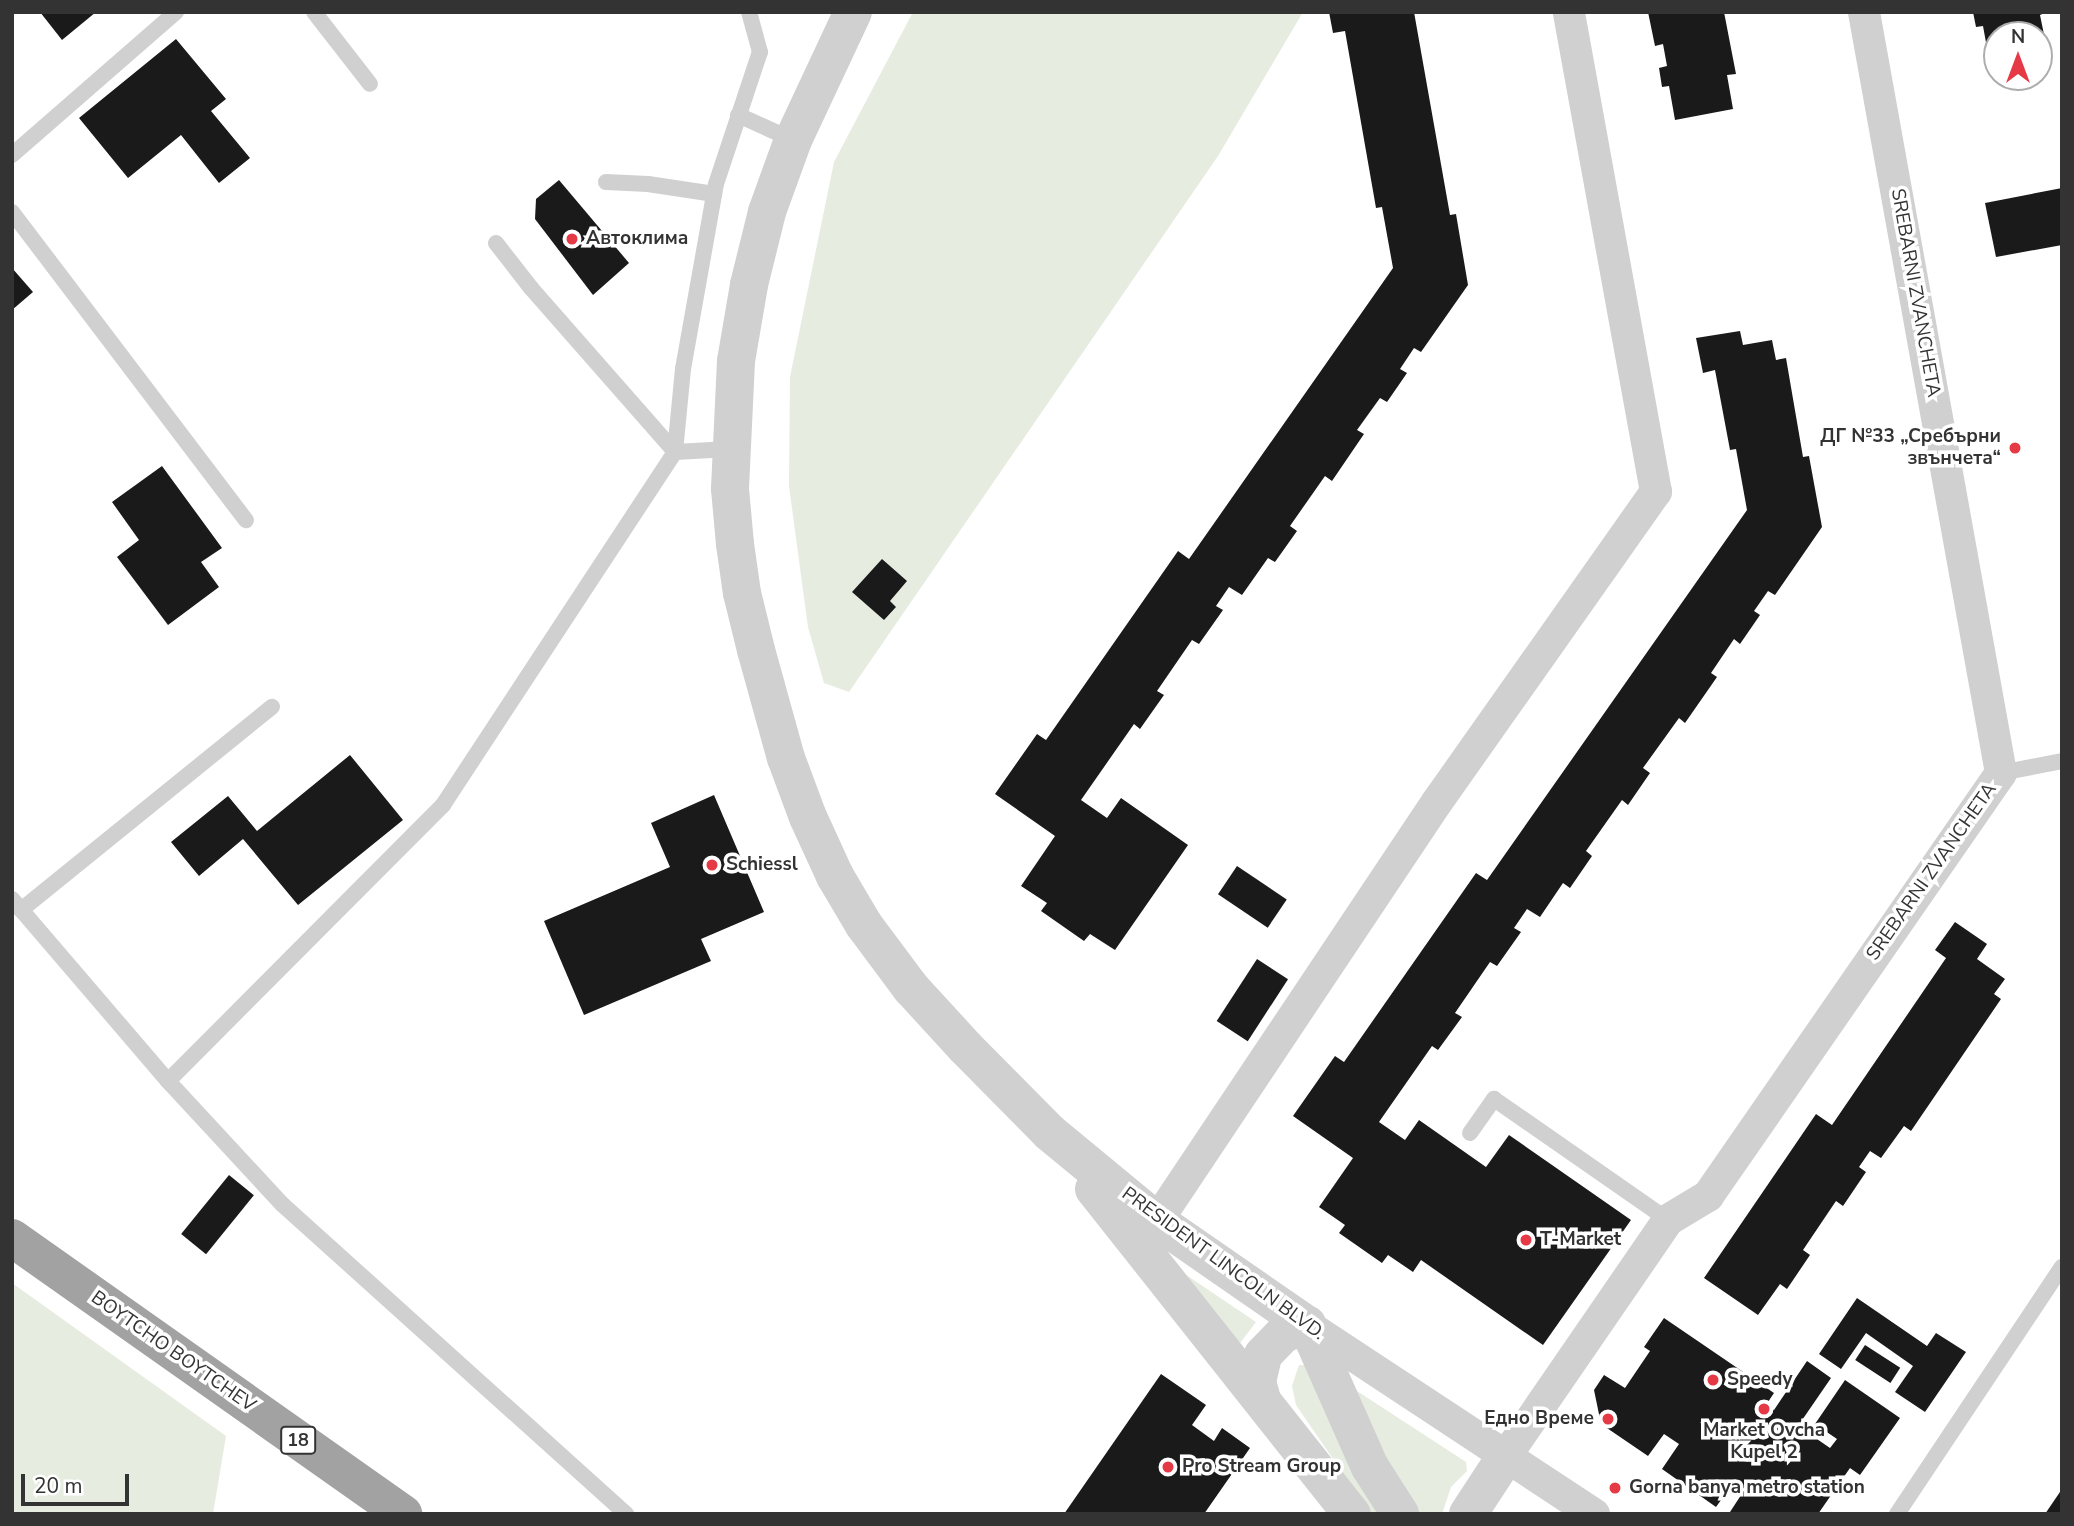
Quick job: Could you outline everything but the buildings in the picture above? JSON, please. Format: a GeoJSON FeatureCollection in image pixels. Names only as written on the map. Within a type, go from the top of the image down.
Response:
{"type":"FeatureCollection","features":[{"type":"Feature","properties":{"kind":"highway","name":"BOYTCHO BOYTCHEV"},"geometry":{"type":"LineString","coordinates":[[12,1238],[404,1514]]}},
{"type":"Feature","properties":{"kind":"street","name":"PRESIDENT LINCOLN BLVD."},"geometry":{"type":"LineString","coordinates":[[853,12],[793,140],[767,212],[749,285],[736,361],[730,449],[730,489],[742,593],[786,758],[813,828],[864,925],[911,988],[1049,1132],[1157,1221],[1307,1325],[1594,1514]]}},
{"type":"Feature","properties":{"kind":"street"},"geometry":{"type":"LineString","coordinates":[[1157,1221],[1437,802],[1656,492],[1569,12]]}},
{"type":"Feature","properties":{"kind":"street","name":"SREBARNI ZVANCHETA"},"geometry":{"type":"LineString","coordinates":[[1506,1456],[1668,1220],[1708,1196],[2001,773],[1864,12]]}},
{"type":"Feature","properties":{"kind":"street"},"geometry":{"type":"LineString","coordinates":[[1049,1132],[1352,1514]]}},
{"type":"Feature","properties":{"kind":"street"},"geometry":{"type":"LineString","coordinates":[[1261,1396],[1257,1382],[1263,1355],[1283,1334],[1307,1325],[1370,1467],[1400,1514]]}},
{"type":"Feature","properties":{"kind":"street"},"geometry":{"type":"LineString","coordinates":[[1468,1514],[1506,1456]]}},
{"type":"Feature","properties":{"kind":"lane"},"geometry":{"type":"LineString","coordinates":[[12,155],[176,12]]}},
{"type":"Feature","properties":{"kind":"lane"},"geometry":{"type":"LineString","coordinates":[[314,12],[370,83]]}},
{"type":"Feature","properties":{"kind":"lane"},"geometry":{"type":"LineString","coordinates":[[168,1081],[443,804],[675,452],[683,369],[714,194],[760,52],[749,12]]}},
{"type":"Feature","properties":{"kind":"lane"},"geometry":{"type":"LineString","coordinates":[[738,115],[793,140]]}},
{"type":"Feature","properties":{"kind":"lane"},"geometry":{"type":"LineString","coordinates":[[606,182],[648,184],[714,194]]}},
{"type":"Feature","properties":{"kind":"lane"},"geometry":{"type":"LineString","coordinates":[[12,212],[246,520]]}},
{"type":"Feature","properties":{"kind":"lane"},"geometry":{"type":"LineString","coordinates":[[496,243],[531,288],[675,452]]}},
{"type":"Feature","properties":{"kind":"lane"},"geometry":{"type":"LineString","coordinates":[[675,452],[730,449]]}},
{"type":"Feature","properties":{"kind":"lane"},"geometry":{"type":"LineString","coordinates":[[272,708],[17,904],[168,1081],[283,1205],[626,1514]]}},
{"type":"Feature","properties":{"kind":"lane"},"geometry":{"type":"LineString","coordinates":[[2001,773],[2062,761]]}},
{"type":"Feature","properties":{"kind":"lane"},"geometry":{"type":"LineString","coordinates":[[1470,1133],[1494,1099],[1668,1220]]}},
{"type":"Feature","properties":{"kind":"lane"},"geometry":{"type":"LineString","coordinates":[[1897,1514],[2062,1267]]}},
{"type":"Feature","properties":{"kind":"shaded area"},"geometry":{"type":"Polygon","coordinates":[[[913,12],[1303,12],[1218,156],[849,692],[824,683],[808,627],[789,486],[790,377],[834,162],[913,12]]]}},
{"type":"Feature","properties":{"kind":"shaded area"},"geometry":{"type":"Polygon","coordinates":[[[1170,1264],[1256,1322],[1240,1343],[1170,1264]]]}},
{"type":"Feature","properties":{"kind":"shaded area"},"geometry":{"type":"Polygon","coordinates":[[[12,1283],[226,1436],[213,1514],[12,1514],[12,1283]]]}},
{"type":"Feature","properties":{"kind":"shaded area"},"geometry":{"type":"Polygon","coordinates":[[[1299,1365],[1304,1365],[1384,1514],[1371,1514],[1296,1405],[1292,1386],[1299,1365]]]}},
{"type":"Feature","properties":{"kind":"shaded area"},"geometry":{"type":"Polygon","coordinates":[[[1357,1391],[1466,1462],[1467,1471],[1451,1487],[1442,1514],[1414,1514],[1355,1393],[1357,1391]]]}},
{"type":"Feature","properties":{"kind":"place","name":"Автоклима"},"geometry":{"type":"Point","coordinates":[572,239]}},
{"type":"Feature","properties":{"kind":"place","name":"ДГ №33 „Сребърни звънчета“"},"geometry":{"type":"Point","coordinates":[2015,448]}},
{"type":"Feature","properties":{"kind":"place","name":"Schiessl"},"geometry":{"type":"Point","coordinates":[712,865]}},
{"type":"Feature","properties":{"kind":"place","name":"T-Market"},"geometry":{"type":"Point","coordinates":[1526,1240]}},
{"type":"Feature","properties":{"kind":"place","name":"Speedy"},"geometry":{"type":"Point","coordinates":[1713,1380]}},
{"type":"Feature","properties":{"kind":"place","name":"Market Ovcha Kupel 2"},"geometry":{"type":"Point","coordinates":[1764,1409]}},
{"type":"Feature","properties":{"kind":"place","name":"Едно Време"},"geometry":{"type":"Point","coordinates":[1608,1419]}},
{"type":"Feature","properties":{"kind":"place","name":"Pro Stream Group"},"geometry":{"type":"Point","coordinates":[1168,1467]}},
{"type":"Feature","properties":{"kind":"place","name":"Gorna banya metro station"},"geometry":{"type":"Point","coordinates":[1615,1488]}}]}
